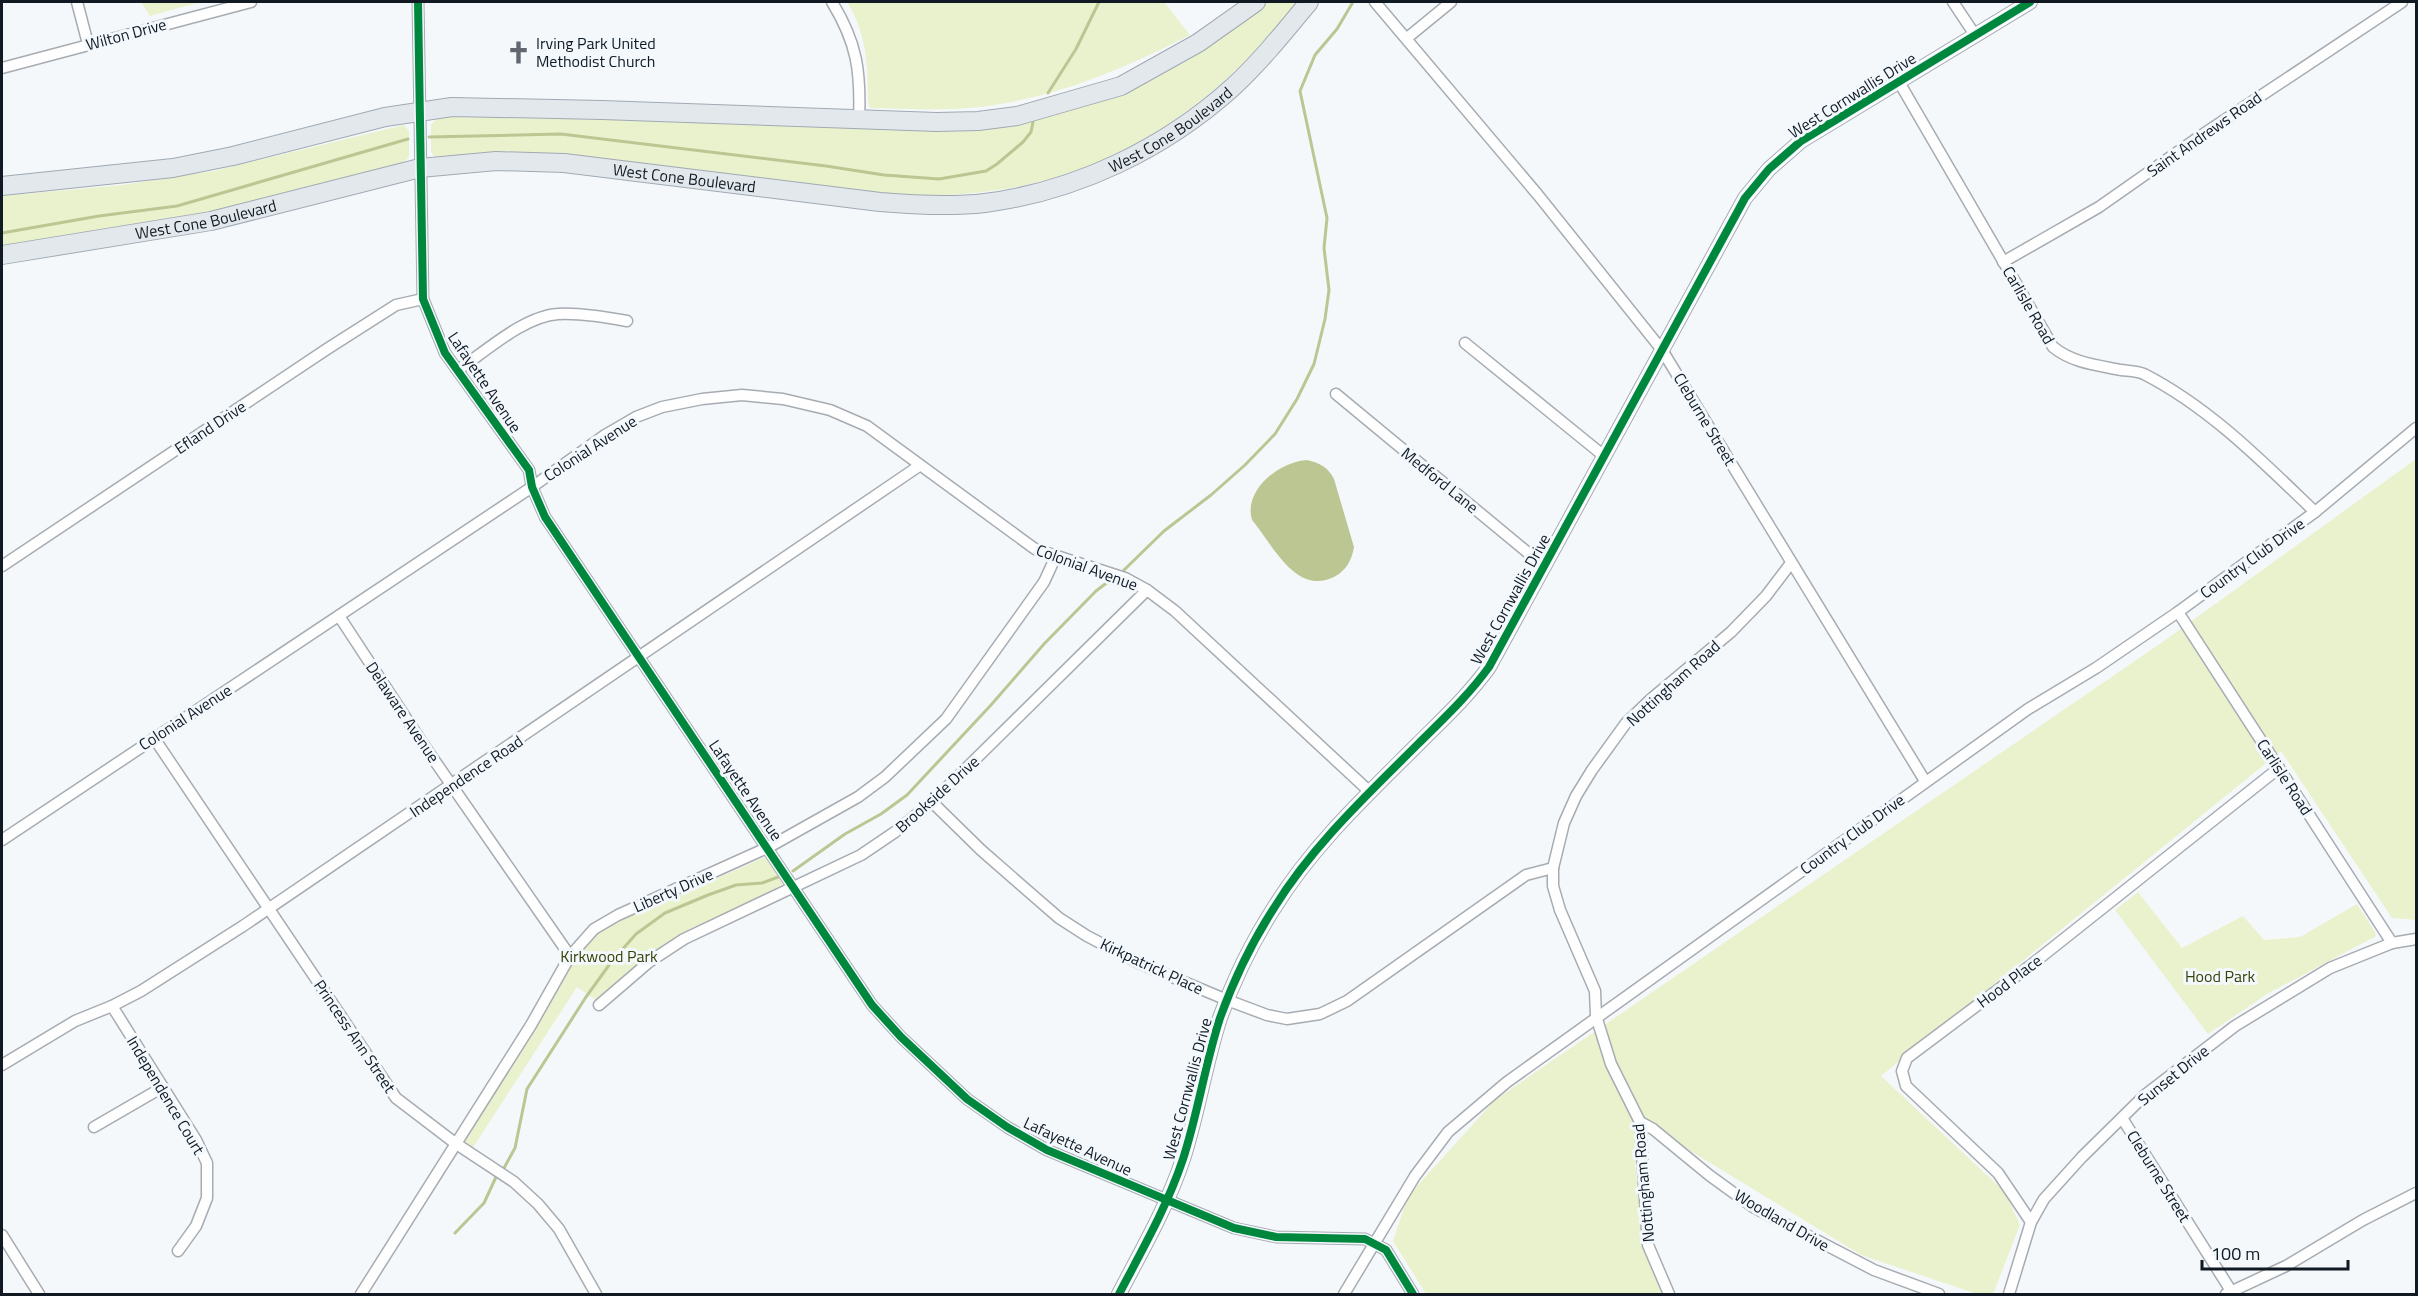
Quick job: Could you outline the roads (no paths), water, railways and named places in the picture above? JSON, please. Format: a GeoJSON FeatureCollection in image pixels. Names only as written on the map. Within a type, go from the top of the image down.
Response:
{"type":"FeatureCollection","features":[{"type":"Feature","properties":{"kind":"main road"},"geometry":{"type":"LineString","coordinates":[[2,186],[173,168],[233,156],[419,111],[452,107],[937,123],[1017,116],[1121,86],[1198,43],[1256,2]]}},
{"type":"Feature","properties":{"kind":"main road","name":"West Cone Boulevard"},"geometry":{"type":"LineString","coordinates":[[2,255],[211,221],[420,168],[496,161],[564,163],[880,202],[927,205],[984,203],[1024,196],[1103,171],[1146,150],[1184,126],[1234,86],[1309,2]]}},
{"type":"Feature","properties":{"kind":"street"},"geometry":{"type":"LineString","coordinates":[[77,2],[88,45]]}},
{"type":"Feature","properties":{"kind":"street","name":"Wilton Drive"},"geometry":{"type":"LineString","coordinates":[[2,68],[251,2]]}},
{"type":"Feature","properties":{"kind":"street","name":"Lafayette Avenue"},"geometry":{"type":"LineString","coordinates":[[418,2],[423,299],[446,353],[529,470],[532,487],[545,517],[769,847],[873,1005],[902,1038],[967,1099],[1007,1127],[1047,1150],[1234,1228],[1276,1237],[1365,1239],[1374,1243]]}},
{"type":"Feature","properties":{"kind":"street"},"geometry":{"type":"LineString","coordinates":[[832,2],[848,28],[855,51],[859,120]]}},
{"type":"Feature","properties":{"kind":"street","name":"Cleburne Street"},"geometry":{"type":"LineString","coordinates":[[1375,2],[1538,195],[1662,350],[1925,781]]}},
{"type":"Feature","properties":{"kind":"street"},"geometry":{"type":"LineString","coordinates":[[1407,38],[1451,2]]}},
{"type":"Feature","properties":{"kind":"street"},"geometry":{"type":"LineString","coordinates":[[1953,2],[1975,35]]}},
{"type":"Feature","properties":{"kind":"street","name":"West Cornwallis Drive"},"geometry":{"type":"LineString","coordinates":[[1119,1294],[1167,1202],[1184,1157],[1220,1019],[1251,948],[1274,906],[1310,858],[1370,792],[1479,681],[1737,212],[1769,169],[1802,141],[2030,2]]}},
{"type":"Feature","properties":{"kind":"street","name":"Saint Andrews Road"},"geometry":{"type":"LineString","coordinates":[[2003,261],[2099,207],[2196,139],[2402,2]]}},
{"type":"Feature","properties":{"kind":"street","name":"Carlisle Road"},"geometry":{"type":"LineString","coordinates":[[1899,82],[2055,350],[2066,358],[2140,373],[2174,391],[2207,414],[2258,457],[2316,512]]}},
{"type":"Feature","properties":{"kind":"street","name":"Efland Drive"},"geometry":{"type":"LineString","coordinates":[[2,566],[396,305],[423,299]]}},
{"type":"Feature","properties":{"kind":"street"},"geometry":{"type":"LineString","coordinates":[[458,370],[528,322],[555,314],[578,314],[627,321]]}},
{"type":"Feature","properties":{"kind":"street"},"geometry":{"type":"LineString","coordinates":[[1465,343],[1604,456]]}},
{"type":"Feature","properties":{"kind":"street","name":"Medford Lane"},"geometry":{"type":"LineString","coordinates":[[1336,394],[1544,566]]}},
{"type":"Feature","properties":{"kind":"street","name":"Colonial Avenue"},"geometry":{"type":"LineString","coordinates":[[2,840],[532,487],[605,435],[636,417],[672,405],[742,395],[783,399],[830,410],[867,426],[1035,549],[1125,579],[1147,590],[1175,611],[1370,792]]}},
{"type":"Feature","properties":{"kind":"street","name":"Country Club Drive"},"geometry":{"type":"LineString","coordinates":[[1344,1294],[1415,1176],[1448,1132],[1507,1082],[1925,781],[2028,709],[2096,668],[2178,612],[2316,512],[2416,428]]}},
{"type":"Feature","properties":{"kind":"street","name":"Independence Road"},"geometry":{"type":"LineString","coordinates":[[2,1065],[75,1021],[112,1006],[171,973],[453,785],[919,466]]}},
{"type":"Feature","properties":{"kind":"street","name":"Liberty Drive"},"geometry":{"type":"LineString","coordinates":[[361,1294],[531,1025],[570,956],[594,929],[618,915],[769,847],[858,797],[885,777],[946,719],[1044,582],[1056,556]]}},
{"type":"Feature","properties":{"kind":"street","name":"Nottingham Road"},"geometry":{"type":"LineString","coordinates":[[1669,1294],[1648,1245],[1640,1122],[1611,1064],[1596,1016],[1594,991],[1560,910],[1553,886],[1553,868],[1564,823],[1576,796],[1626,723],[1650,699],[1731,632],[1766,596],[1791,562]]}},
{"type":"Feature","properties":{"kind":"street","name":"Brookside Drive"},"geometry":{"type":"LineString","coordinates":[[599,1005],[649,962],[684,939],[861,855],[895,832],[932,802],[1147,590]]}},
{"type":"Feature","properties":{"kind":"street","name":"Carlisle Road"},"geometry":{"type":"LineString","coordinates":[[2178,612],[2392,943]]}},
{"type":"Feature","properties":{"kind":"street","name":"Delaware Avenue"},"geometry":{"type":"LineString","coordinates":[[339,616],[570,956]]}},
{"type":"Feature","properties":{"kind":"street","name":"Princess Ann Street"},"geometry":{"type":"LineString","coordinates":[[154,738],[396,1098],[455,1143],[485,1161],[538,1203],[559,1230],[596,1294]]}},
{"type":"Feature","properties":{"kind":"street","name":"Hood Place"},"geometry":{"type":"LineString","coordinates":[[2031,1222],[1998,1173],[1906,1086],[1902,1071],[1907,1058],[2031,965],[2279,768]]}},
{"type":"Feature","properties":{"kind":"street","name":"Kirkpatrick Place"},"geometry":{"type":"LineString","coordinates":[[932,802],[981,850],[1059,918],[1087,936],[1139,963],[1227,1000],[1267,1015],[1287,1019],[1305,1018],[1327,1012],[1347,1001],[1526,875],[1553,868]]}},
{"type":"Feature","properties":{"kind":"street","name":"Sunset Drive"},"geometry":{"type":"LineString","coordinates":[[2009,1294],[2031,1222],[2044,1199],[2063,1176],[2170,1075],[2243,1021],[2330,968],[2392,943],[2416,939]]}},
{"type":"Feature","properties":{"kind":"street","name":"Independence Court"},"geometry":{"type":"LineString","coordinates":[[112,1006],[196,1140],[207,1163],[207,1198],[196,1226],[178,1251]]}},
{"type":"Feature","properties":{"kind":"street"},"geometry":{"type":"LineString","coordinates":[[94,1126],[163,1087]]}},
{"type":"Feature","properties":{"kind":"street","name":"Cleburne Street"},"geometry":{"type":"LineString","coordinates":[[2122,1118],[2230,1294]]}},
{"type":"Feature","properties":{"kind":"street","name":"Woodland Drive"},"geometry":{"type":"LineString","coordinates":[[1640,1122],[1653,1129],[1709,1175],[1753,1207],[1874,1270],[1939,1294]]}},
{"type":"Feature","properties":{"kind":"street"},"geometry":{"type":"LineString","coordinates":[[2230,1294],[2286,1266],[2363,1220],[2416,1193]]}},
{"type":"Feature","properties":{"kind":"street"},"geometry":{"type":"LineString","coordinates":[[2,1235],[39,1294]]}},
{"type":"Feature","properties":{"kind":"street"},"geometry":{"type":"LineString","coordinates":[[1374,1243],[1386,1250],[1413,1294]]}},
{"type":"Feature","properties":{"kind":"waterway"},"geometry":{"type":"LineString","coordinates":[[1048,93],[1076,49],[1099,2]]}},
{"type":"Feature","properties":{"kind":"waterway"},"geometry":{"type":"LineString","coordinates":[[1124,570],[1164,531],[1245,465],[1275,434],[1297,399],[1314,364],[1325,319],[1329,290],[1324,248],[1327,218],[1300,91],[1315,55],[1337,29],[1353,2]]}},
{"type":"Feature","properties":{"kind":"waterway"},"geometry":{"type":"LineString","coordinates":[[429,137],[561,134],[884,175],[939,179],[986,171],[1023,142],[1031,132],[1033,122]]}},
{"type":"Feature","properties":{"kind":"waterway"},"geometry":{"type":"LineString","coordinates":[[2,233],[99,216],[177,206],[408,139]]}},
{"type":"Feature","properties":{"kind":"waterway"},"geometry":{"type":"LineString","coordinates":[[793,871],[845,834],[881,814],[907,795],[1044,644],[1096,591],[1109,581]]}},
{"type":"Feature","properties":{"kind":"waterway"},"geometry":{"type":"LineString","coordinates":[[504,1168],[515,1148],[527,1089],[586,997],[612,961],[636,934],[665,913],[708,895],[736,885],[762,883],[778,877]]}},
{"type":"Feature","properties":{"kind":"waterway"},"geometry":{"type":"LineString","coordinates":[[455,1233],[484,1203],[496,1177]]}},
{"type":"Feature","properties":{"kind":"place","name":"Irving Park United Methodist Church"},"geometry":{"type":"Point","coordinates":[518,52]}},
{"type":"Feature","properties":{"kind":"park label","name":"Kirkwood Park"},"geometry":{"type":"Point","coordinates":[609,956]}},
{"type":"Feature","properties":{"kind":"park label","name":"Hood Park"},"geometry":{"type":"Point","coordinates":[2220,976]}}]}
